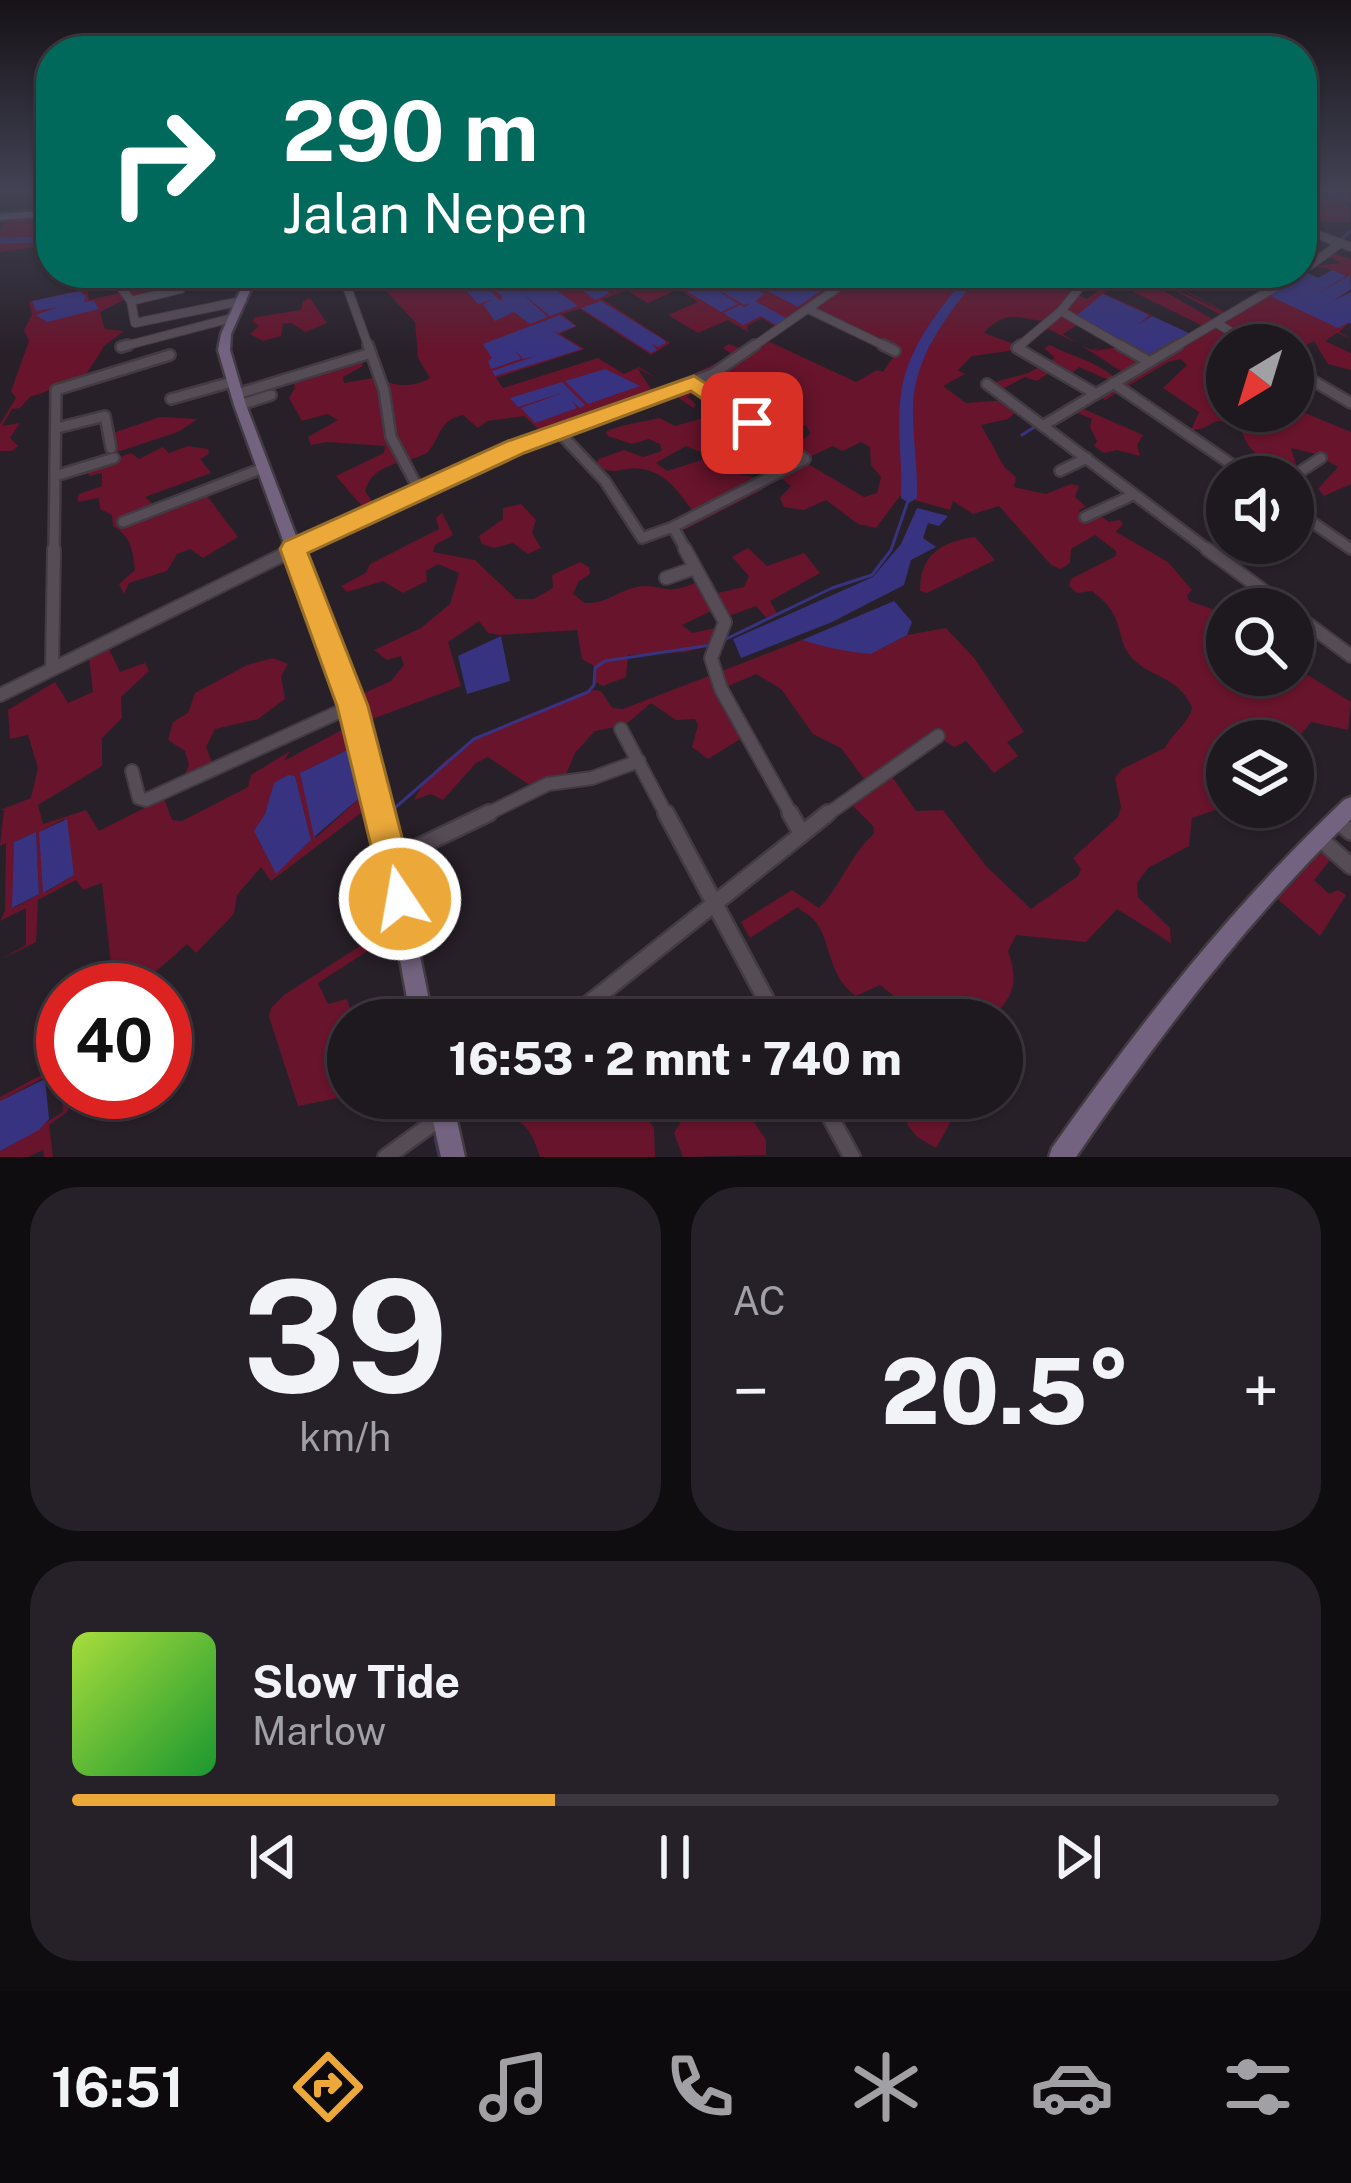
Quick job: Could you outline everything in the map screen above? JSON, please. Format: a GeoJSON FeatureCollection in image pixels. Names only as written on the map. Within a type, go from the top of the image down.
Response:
{"type":"FeatureCollection","features":[{"type":"Feature","properties":{"kind":"street"},"geometry":{"type":"LineString","coordinates":[[121,288],[136,323],[242,301]]}},
{"type":"Feature","properties":{"kind":"street"},"geometry":{"type":"LineString","coordinates":[[127,296],[180,288]]}},
{"type":"Feature","properties":{"kind":"street"},"geometry":{"type":"LineString","coordinates":[[247,288],[224,344],[236,394],[352,706],[391,860],[418,999]]}},
{"type":"Feature","properties":{"kind":"street"},"geometry":{"type":"LineString","coordinates":[[347,288],[384,391],[391,437],[418,490]]}},
{"type":"Feature","properties":{"kind":"street"},"geometry":{"type":"LineString","coordinates":[[0,695],[418,490],[558,431],[694,382],[749,352],[838,288]]}},
{"type":"Feature","properties":{"kind":"street"},"geometry":{"type":"LineString","coordinates":[[1079,288],[1017,350],[1096,394]]}},
{"type":"Feature","properties":{"kind":"street"},"geometry":{"type":"LineString","coordinates":[[1218,324],[1275,288]]}},
{"type":"Feature","properties":{"kind":"street"},"geometry":{"type":"LineString","coordinates":[[808,309],[895,351]]}},
{"type":"Feature","properties":{"kind":"street"},"geometry":{"type":"LineString","coordinates":[[1061,311],[1148,361]]}},
{"type":"Feature","properties":{"kind":"street"},"geometry":{"type":"LineString","coordinates":[[121,347],[232,319]]}},
{"type":"Feature","properties":{"kind":"street"},"geometry":{"type":"LineString","coordinates":[[1044,424],[1206,330]]}},
{"type":"Feature","properties":{"kind":"street"},"geometry":{"type":"LineString","coordinates":[[236,394],[371,353]]}},
{"type":"Feature","properties":{"kind":"street"},"geometry":{"type":"LineString","coordinates":[[52,668],[57,388],[170,355]]}},
{"type":"Feature","properties":{"kind":"street"},"geometry":{"type":"LineString","coordinates":[[1314,381],[1351,403]]}},
{"type":"Feature","properties":{"kind":"street"},"geometry":{"type":"LineString","coordinates":[[558,431],[605,481],[645,538],[805,459],[694,382]]}},
{"type":"Feature","properties":{"kind":"street"},"geometry":{"type":"LineString","coordinates":[[1113,383],[1219,456]]}},
{"type":"Feature","properties":{"kind":"street"},"geometry":{"type":"LineString","coordinates":[[987,384],[1259,588]]}},
{"type":"Feature","properties":{"kind":"street"},"geometry":{"type":"LineString","coordinates":[[171,399],[271,395]]}},
{"type":"Feature","properties":{"kind":"street"},"geometry":{"type":"LineString","coordinates":[[55,476],[113,453],[105,416],[57,428]]}},
{"type":"Feature","properties":{"kind":"street"},"geometry":{"type":"LineString","coordinates":[[1060,471],[1087,458]]}},
{"type":"Feature","properties":{"kind":"street"},"geometry":{"type":"LineString","coordinates":[[1314,463],[1322,458]]}},
{"type":"Feature","properties":{"kind":"street"},"geometry":{"type":"LineString","coordinates":[[123,522],[263,468]]}},
{"type":"Feature","properties":{"kind":"street"},"geometry":{"type":"LineString","coordinates":[[1085,517],[1133,495]]}},
{"type":"Feature","properties":{"kind":"street"},"geometry":{"type":"LineString","coordinates":[[1314,523],[1351,549]]}},
{"type":"Feature","properties":{"kind":"street"},"geometry":{"type":"LineString","coordinates":[[673,527],[725,622],[711,661],[721,689],[802,834]]}},
{"type":"Feature","properties":{"kind":"street"},"geometry":{"type":"LineString","coordinates":[[666,578],[694,568]]}},
{"type":"Feature","properties":{"kind":"street"},"geometry":{"type":"LineString","coordinates":[[1314,629],[1351,656]]}},
{"type":"Feature","properties":{"kind":"street"},"geometry":{"type":"LineString","coordinates":[[132,770],[138,795],[146,800],[352,706]]}},
{"type":"Feature","properties":{"kind":"street"},"geometry":{"type":"LineString","coordinates":[[621,728],[766,999]]}},
{"type":"Feature","properties":{"kind":"street"},"geometry":{"type":"LineString","coordinates":[[595,999],[854,792],[938,736]]}},
{"type":"Feature","properties":{"kind":"street"},"geometry":{"type":"LineString","coordinates":[[391,860],[548,784],[600,776],[639,761]]}},
{"type":"Feature","properties":{"kind":"street"},"geometry":{"type":"LineString","coordinates":[[1061,1157],[1184,983],[1317,836],[1346,820]]}},
{"type":"Feature","properties":{"kind":"street"},"geometry":{"type":"LineString","coordinates":[[1317,836],[1351,866]]}},
{"type":"Feature","properties":{"kind":"street"},"geometry":{"type":"LineString","coordinates":[[386,1157],[429,1119]]}},
{"type":"Feature","properties":{"kind":"street"},"geometry":{"type":"LineString","coordinates":[[445,1119],[453,1157]]}},
{"type":"Feature","properties":{"kind":"street"},"geometry":{"type":"LineString","coordinates":[[831,1119],[852,1157]]}},
{"type":"Feature","properties":{"kind":"shaded area"},"geometry":{"type":"Polygon","coordinates":[[[0,244],[36,244],[36,247],[0,252],[0,244]]]}},
{"type":"Feature","properties":{"kind":"shaded area"},"geometry":{"type":"Polygon","coordinates":[[[1332,253],[1351,259],[1351,275],[1322,294],[1334,300],[1351,289],[1337,301],[1351,309],[1344,306],[1331,312],[1351,321],[1339,332],[1351,339],[1337,333],[1325,341],[1351,353],[1351,370],[1328,364],[1314,341],[1314,324],[1206,324],[1206,426],[1199,429],[1191,430],[1199,412],[1163,388],[1187,365],[1181,359],[1105,400],[1096,394],[1111,381],[1079,367],[1066,378],[1049,373],[1037,381],[1025,377],[997,392],[987,384],[1028,373],[1055,358],[1044,348],[1050,345],[1113,376],[1124,373],[1082,346],[1093,350],[1105,344],[1094,351],[1118,347],[1077,325],[1063,334],[1077,343],[1044,327],[1046,322],[1013,317],[998,321],[984,333],[1017,345],[1017,350],[972,356],[958,370],[965,374],[943,386],[966,403],[1008,400],[1020,409],[1008,419],[981,425],[1005,468],[1016,477],[1014,487],[1046,494],[1071,484],[1079,486],[1075,497],[1086,507],[1079,510],[1081,516],[1096,512],[1109,522],[1120,520],[1123,524],[1116,532],[1168,562],[1192,590],[1189,601],[1206,607],[1206,696],[1314,696],[1314,679],[1351,702],[1348,730],[1314,720],[1206,720],[1206,813],[1192,818],[1189,846],[1148,868],[1137,883],[1138,897],[1170,928],[1171,943],[1117,909],[1086,942],[1016,935],[1008,951],[1013,972],[1007,999],[898,999],[880,985],[856,996],[846,987],[819,927],[798,907],[750,938],[741,922],[792,890],[819,908],[874,834],[873,826],[849,802],[867,783],[841,748],[813,734],[781,689],[756,674],[722,689],[747,735],[708,759],[692,747],[698,725],[695,719],[676,720],[651,703],[625,725],[595,731],[575,753],[565,777],[534,788],[488,757],[476,763],[443,800],[431,794],[414,800],[428,778],[468,744],[593,690],[601,691],[612,708],[623,709],[802,640],[871,654],[907,635],[946,628],[974,658],[1024,732],[1007,742],[1018,756],[994,773],[966,741],[955,747],[937,737],[888,771],[916,811],[943,810],[986,866],[1031,909],[1078,876],[1081,869],[1073,858],[1118,817],[1121,807],[1115,778],[1122,769],[1165,748],[1192,707],[1172,683],[1132,658],[1104,601],[1092,591],[1077,593],[1069,586],[1071,579],[1116,556],[1095,535],[1071,549],[1070,563],[1061,569],[1051,565],[999,506],[973,514],[953,501],[950,510],[900,496],[876,528],[858,524],[826,500],[804,510],[784,507],[780,498],[791,486],[776,474],[803,461],[864,497],[877,493],[881,477],[871,465],[870,447],[861,442],[843,451],[833,446],[805,459],[791,450],[810,434],[807,426],[733,441],[728,433],[761,415],[755,408],[765,397],[751,391],[759,380],[743,372],[737,375],[741,385],[723,379],[719,370],[708,385],[728,394],[706,402],[707,390],[687,396],[696,405],[693,408],[672,393],[546,436],[524,416],[487,421],[478,428],[463,415],[444,425],[427,453],[375,475],[365,491],[376,507],[366,511],[336,476],[384,453],[385,446],[311,445],[308,437],[338,420],[327,414],[302,421],[289,398],[293,381],[361,358],[363,366],[343,377],[344,383],[379,377],[404,385],[430,378],[418,358],[415,322],[384,288],[596,288],[609,293],[602,288],[791,288],[811,298],[819,291],[813,288],[1063,288],[1087,299],[1109,288],[1105,294],[1152,315],[1142,323],[1180,340],[1203,326],[1125,288],[1159,288],[1214,320],[1221,315],[1170,288],[1225,313],[1181,288],[1227,313],[1266,288],[1317,288],[1317,279],[1332,270],[1317,266],[1341,263],[1329,257],[1332,253]],[[679,289],[648,303],[627,291],[602,299],[670,343],[651,355],[580,309],[562,314],[577,326],[560,334],[585,349],[496,378],[503,388],[598,358],[624,374],[639,367],[656,378],[637,368],[654,393],[733,355],[723,348],[729,344],[743,349],[776,327],[762,318],[747,326],[748,332],[728,320],[698,333],[668,315],[698,302],[679,289]],[[808,310],[760,346],[770,342],[856,382],[877,370],[883,372],[896,353],[808,310]]]}},
{"type":"Feature","properties":{"kind":"shaded area"},"geometry":{"type":"Polygon","coordinates":[[[1332,270],[1346,276],[1317,294],[1350,275],[1351,289],[1333,301],[1351,292],[1351,321],[1338,328],[1270,296],[1278,291],[1309,304],[1281,290],[1317,288],[1318,278],[1332,270]]]}},
{"type":"Feature","properties":{"kind":"shaded area"},"geometry":{"type":"Polygon","coordinates":[[[87,288],[89,300],[120,293],[127,298],[100,312],[105,329],[124,331],[105,345],[83,379],[30,397],[20,408],[12,409],[2,426],[20,423],[10,438],[18,446],[0,451],[0,424],[16,398],[11,391],[29,341],[24,330],[32,315],[29,302],[87,288]]]}},
{"type":"Feature","properties":{"kind":"shaded area"},"geometry":{"type":"Polygon","coordinates":[[[148,288],[151,294],[133,299],[125,290],[148,288]]]}},
{"type":"Feature","properties":{"kind":"shaded area"},"geometry":{"type":"Polygon","coordinates":[[[464,288],[488,288],[501,301],[502,296],[492,288],[553,288],[578,306],[550,316],[518,290],[548,317],[530,324],[514,312],[495,321],[483,304],[494,299],[478,304],[464,288]]]}},
{"type":"Feature","properties":{"kind":"shaded area"},"geometry":{"type":"Polygon","coordinates":[[[580,288],[604,288],[610,293],[595,300],[580,288]]]}},
{"type":"Feature","properties":{"kind":"shaded area"},"geometry":{"type":"Polygon","coordinates":[[[681,288],[714,288],[738,304],[721,312],[681,288]]]}},
{"type":"Feature","properties":{"kind":"shaded area"},"geometry":{"type":"Polygon","coordinates":[[[715,288],[754,288],[765,294],[755,301],[786,318],[776,325],[761,316],[743,325],[723,313],[750,303],[744,305],[715,288]]]}},
{"type":"Feature","properties":{"kind":"shaded area"},"geometry":{"type":"Polygon","coordinates":[[[762,288],[825,288],[798,307],[762,288]]]}},
{"type":"Feature","properties":{"kind":"shaded area"},"geometry":{"type":"Polygon","coordinates":[[[80,291],[86,296],[84,302],[94,301],[99,309],[47,322],[36,315],[58,307],[36,311],[32,301],[80,291]]]}},
{"type":"Feature","properties":{"kind":"shaded area"},"geometry":{"type":"Polygon","coordinates":[[[1103,294],[1149,315],[1139,324],[1152,316],[1191,334],[1146,358],[1075,317],[1103,294]]]}},
{"type":"Feature","properties":{"kind":"shaded area"},"geometry":{"type":"Polygon","coordinates":[[[310,298],[327,323],[305,332],[291,323],[283,324],[281,336],[263,341],[250,334],[259,326],[252,321],[256,317],[301,310],[303,301],[310,298]]]}},
{"type":"Feature","properties":{"kind":"shaded area"},"geometry":{"type":"Polygon","coordinates":[[[601,301],[666,343],[652,344],[657,350],[651,353],[581,308],[601,301]]]}},
{"type":"Feature","properties":{"kind":"shaded area"},"geometry":{"type":"Polygon","coordinates":[[[560,315],[576,326],[558,333],[551,330],[582,349],[495,376],[492,371],[536,356],[523,359],[515,350],[521,359],[491,369],[488,361],[492,358],[483,344],[560,315]]]}},
{"type":"Feature","properties":{"kind":"shaded area"},"geometry":{"type":"Polygon","coordinates":[[[605,369],[640,386],[588,404],[565,381],[605,369]]]}},
{"type":"Feature","properties":{"kind":"shaded area"},"geometry":{"type":"Polygon","coordinates":[[[562,382],[585,405],[580,408],[571,400],[577,408],[535,423],[521,408],[565,392],[518,407],[510,398],[562,382]]]}},
{"type":"Feature","properties":{"kind":"shaded area"},"geometry":{"type":"Polygon","coordinates":[[[727,405],[738,413],[701,436],[708,448],[700,452],[686,446],[656,463],[667,471],[702,460],[716,469],[762,479],[762,490],[686,529],[683,524],[694,513],[666,480],[642,469],[609,471],[595,465],[624,450],[643,457],[662,451],[660,444],[649,439],[632,444],[606,432],[659,418],[675,426],[707,417],[727,405]]]}},
{"type":"Feature","properties":{"kind":"shaded area"},"geometry":{"type":"Polygon","coordinates":[[[1079,407],[1143,435],[1137,445],[1140,456],[1117,450],[1104,453],[1094,446],[1092,419],[1070,410],[1079,407]]]}},
{"type":"Feature","properties":{"kind":"shaded area"},"geometry":{"type":"Polygon","coordinates":[[[160,417],[198,419],[178,432],[114,453],[113,433],[160,417]]]}},
{"type":"Feature","properties":{"kind":"shaded area"},"geometry":{"type":"Polygon","coordinates":[[[1314,417],[1351,432],[1351,484],[1324,496],[1318,489],[1338,467],[1316,454],[1291,448],[1294,456],[1260,456],[1242,432],[1314,432],[1314,417]]]}},
{"type":"Feature","properties":{"kind":"shaded area"},"geometry":{"type":"Polygon","coordinates":[[[188,446],[208,449],[209,454],[200,459],[211,473],[145,497],[154,505],[201,488],[238,537],[203,558],[190,549],[177,554],[167,571],[129,583],[124,594],[119,584],[135,570],[132,550],[113,526],[112,515],[100,509],[99,498],[77,502],[79,494],[102,486],[102,473],[89,476],[87,469],[131,453],[139,459],[163,447],[169,453],[188,446]]]}},
{"type":"Feature","properties":{"kind":"shaded area"},"geometry":{"type":"Polygon","coordinates":[[[521,504],[536,520],[532,533],[541,548],[528,554],[513,543],[494,548],[482,544],[479,536],[503,519],[503,508],[521,504]]]}},
{"type":"Feature","properties":{"kind":"shaded area"},"geometry":{"type":"Polygon","coordinates":[[[917,508],[948,516],[939,526],[928,523],[923,538],[936,547],[911,560],[904,585],[832,622],[741,658],[733,639],[873,577],[901,544],[917,508]]]}},
{"type":"Feature","properties":{"kind":"shaded area"},"geometry":{"type":"Polygon","coordinates":[[[442,513],[453,535],[435,545],[433,552],[475,560],[516,599],[534,599],[553,588],[552,575],[580,562],[589,567],[590,574],[578,582],[573,594],[585,603],[633,588],[678,589],[701,580],[709,595],[744,587],[749,576],[732,557],[748,548],[767,566],[804,553],[820,573],[770,601],[778,615],[768,620],[756,606],[729,616],[716,609],[682,625],[692,633],[725,626],[715,644],[686,652],[628,655],[626,677],[603,686],[595,682],[594,666],[582,659],[577,630],[499,635],[488,633],[479,621],[448,642],[461,686],[367,721],[362,694],[391,681],[404,665],[401,656],[387,660],[374,650],[421,628],[450,604],[459,573],[438,564],[426,571],[427,581],[403,593],[383,581],[347,592],[341,586],[366,573],[370,564],[439,529],[436,518],[442,513]]]}},
{"type":"Feature","properties":{"kind":"shaded area"},"geometry":{"type":"Polygon","coordinates":[[[975,537],[995,560],[927,593],[920,591],[924,568],[934,552],[975,537]]]}},
{"type":"Feature","properties":{"kind":"shaded area"},"geometry":{"type":"Polygon","coordinates":[[[894,601],[912,622],[907,635],[871,654],[802,640],[894,601]]]}},
{"type":"Feature","properties":{"kind":"shaded area"},"geometry":{"type":"Polygon","coordinates":[[[501,636],[510,681],[467,694],[458,656],[501,636]]]}},
{"type":"Feature","properties":{"kind":"shaded area"},"geometry":{"type":"Polygon","coordinates":[[[108,647],[120,672],[145,663],[149,671],[121,697],[122,718],[102,738],[102,766],[38,805],[43,824],[86,810],[99,831],[164,798],[172,820],[182,821],[248,787],[251,775],[290,751],[284,761],[349,726],[397,932],[318,983],[327,1002],[327,1100],[298,1106],[269,1017],[284,995],[391,926],[365,810],[271,881],[261,867],[237,895],[234,914],[196,953],[187,944],[165,963],[111,963],[102,883],[83,890],[76,880],[38,900],[36,942],[0,960],[26,945],[26,908],[0,921],[5,911],[6,843],[0,846],[4,810],[0,810],[31,798],[38,768],[28,735],[10,739],[8,710],[55,682],[68,703],[93,692],[89,658],[108,647]],[[347,750],[300,773],[316,838],[363,795],[347,750]],[[295,776],[275,783],[254,831],[276,873],[311,840],[295,776]],[[64,819],[39,832],[46,892],[74,875],[64,819]],[[36,832],[14,842],[14,908],[39,894],[36,832]]]}},
{"type":"Feature","properties":{"kind":"shaded area"},"geometry":{"type":"Polygon","coordinates":[[[273,658],[288,664],[281,676],[285,699],[258,719],[215,729],[206,747],[213,765],[184,776],[189,765],[185,751],[168,740],[173,722],[188,713],[195,693],[247,665],[273,658]]]}},
{"type":"Feature","properties":{"kind":"shaded area"},"geometry":{"type":"Polygon","coordinates":[[[347,750],[363,795],[314,837],[300,773],[347,750]]]}},
{"type":"Feature","properties":{"kind":"shaded area"},"geometry":{"type":"Polygon","coordinates":[[[295,776],[311,840],[276,874],[254,831],[265,814],[274,783],[295,776]]]}},
{"type":"Feature","properties":{"kind":"shaded area"},"geometry":{"type":"Polygon","coordinates":[[[67,819],[74,875],[43,893],[39,832],[67,819]]]}},
{"type":"Feature","properties":{"kind":"shaded area"},"geometry":{"type":"Polygon","coordinates":[[[36,832],[39,894],[12,908],[14,842],[36,832]]]}},
{"type":"Feature","properties":{"kind":"shaded area"},"geometry":{"type":"Polygon","coordinates":[[[1320,847],[1331,859],[1314,880],[1329,894],[1338,890],[1346,895],[1320,936],[1272,894],[1320,847]]]}},
{"type":"Feature","properties":{"kind":"shaded area"},"geometry":{"type":"Polygon","coordinates":[[[36,1078],[0,1101],[0,1097],[36,1078]]]}},
{"type":"Feature","properties":{"kind":"shaded area"},"geometry":{"type":"Polygon","coordinates":[[[36,1083],[36,1119],[49,1119],[39,1130],[0,1151],[0,1101],[36,1083]]]}},
{"type":"Feature","properties":{"kind":"shaded area"},"geometry":{"type":"Polygon","coordinates":[[[57,1119],[49,1125],[53,1157],[44,1157],[43,1150],[28,1157],[0,1157],[0,1151],[57,1119]]]}},
{"type":"Feature","properties":{"kind":"shaded area"},"geometry":{"type":"Polygon","coordinates":[[[516,1119],[648,1119],[654,1128],[655,1157],[540,1157],[524,1125],[516,1119]]]}},
{"type":"Feature","properties":{"kind":"shaded area"},"geometry":{"type":"Polygon","coordinates":[[[752,1119],[766,1140],[766,1155],[683,1157],[674,1133],[681,1121],[752,1119]]]}},
{"type":"Feature","properties":{"kind":"shaded area"},"geometry":{"type":"Polygon","coordinates":[[[908,1119],[952,1119],[936,1148],[917,1137],[908,1119]]]}},
{"type":"Feature","properties":{"kind":"waterway"},"geometry":{"type":"LineString","coordinates":[[920,353],[963,288]]}},
{"type":"Feature","properties":{"kind":"waterway"},"geometry":{"type":"LineString","coordinates":[[1283,288],[1279,291],[1351,322]]}},
{"type":"Feature","properties":{"kind":"waterway"},"geometry":{"type":"LineString","coordinates":[[909,498],[906,409],[918,357]]}},
{"type":"Feature","properties":{"kind":"waterway"},"geometry":{"type":"LineString","coordinates":[[1022,435],[1036,426]]}},
{"type":"Feature","properties":{"kind":"waterway"},"geometry":{"type":"LineString","coordinates":[[726,639],[832,588],[872,575],[891,550],[909,498]]}},
{"type":"Feature","properties":{"kind":"waterway"},"geometry":{"type":"LineString","coordinates":[[389,813],[474,739],[588,692],[594,685],[595,668],[605,661],[711,645]]}},
{"type":"Feature","properties":{"kind":"waterway"},"geometry":{"type":"LineString","coordinates":[[436,1138],[440,1157]]}},
{"type":"Feature","properties":{"kind":"route"},"geometry":{"type":"LineString","coordinates":[[400,899],[352,706],[293,549],[516,447],[694,382],[752,423]]}}]}
